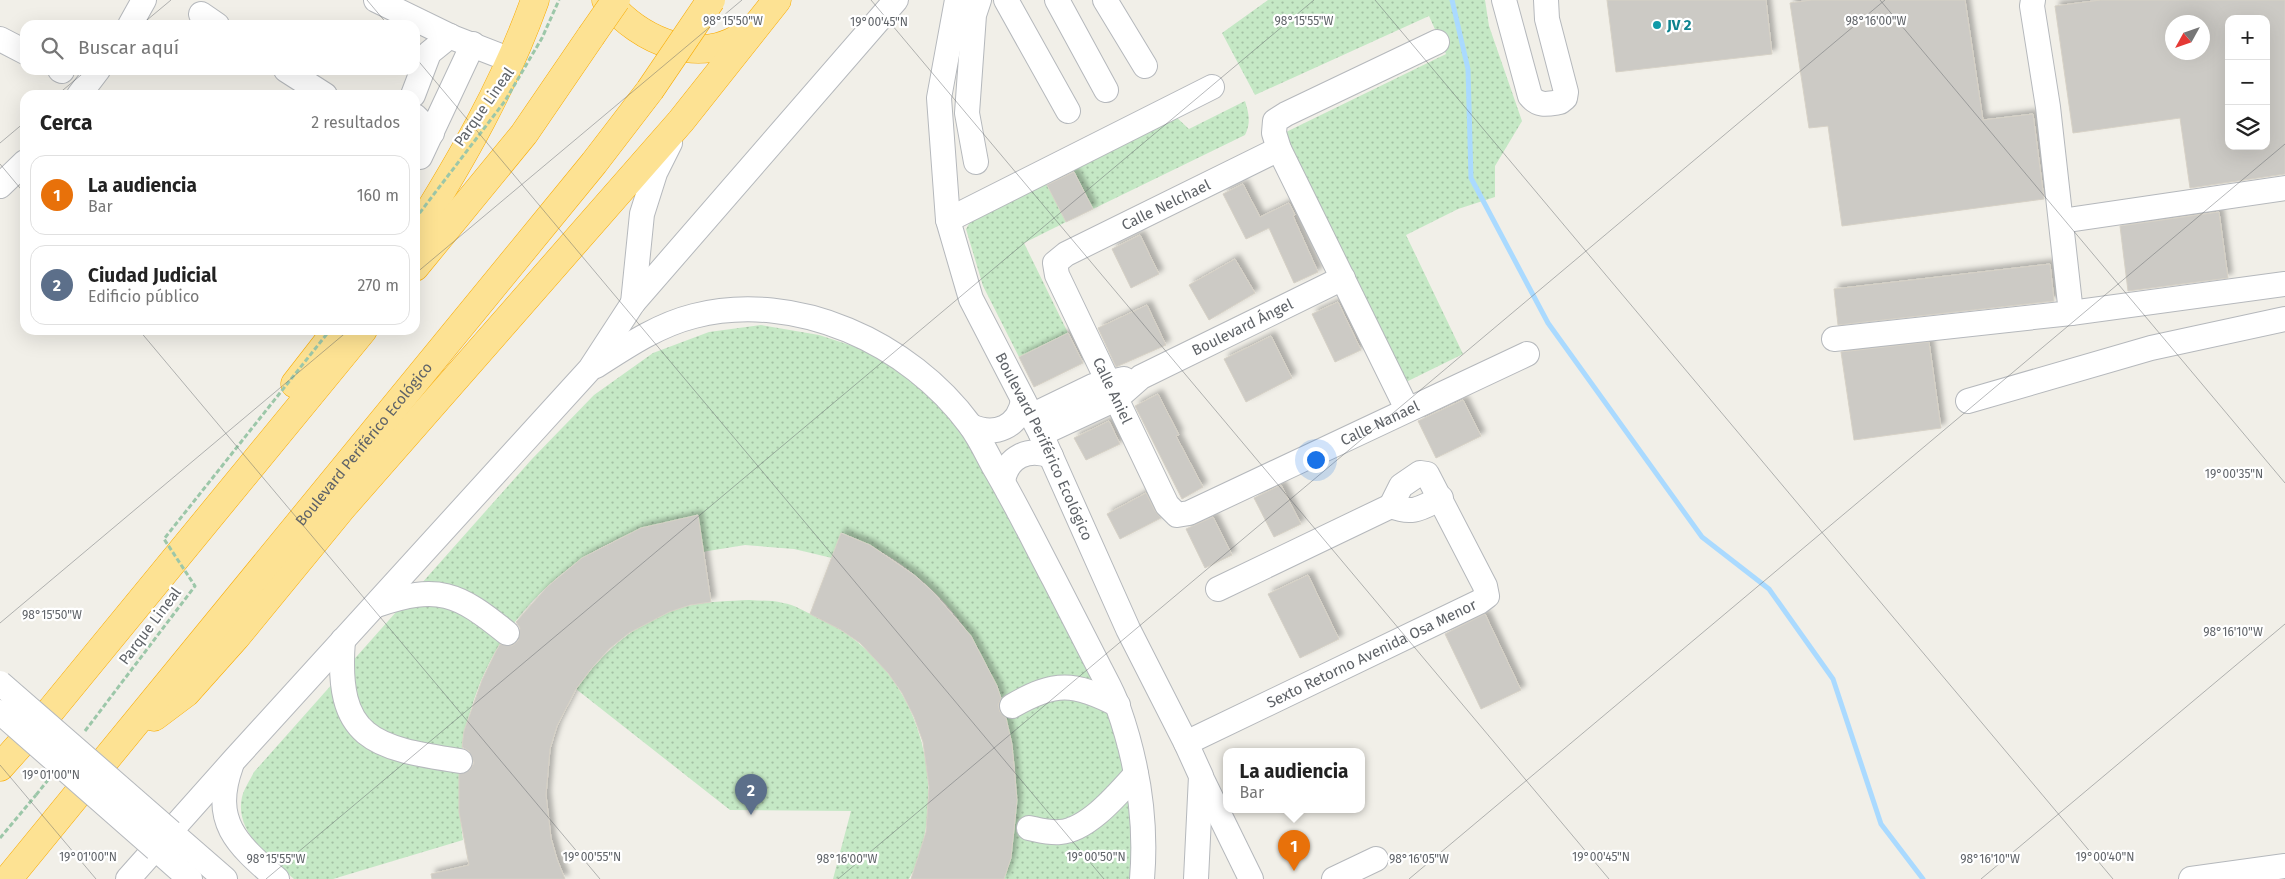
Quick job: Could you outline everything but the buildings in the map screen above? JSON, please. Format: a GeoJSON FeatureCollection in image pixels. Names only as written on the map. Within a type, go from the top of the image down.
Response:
{"type":"FeatureCollection","features":[{"type":"Feature","properties":{"kind":"highway"},"geometry":{"type":"LineString","coordinates":[[420,226],[484,119],[511,60],[535,0]]}},
{"type":"Feature","properties":{"kind":"highway"},"geometry":{"type":"LineString","coordinates":[[606,0],[638,29],[671,45],[689,50],[710,49],[729,44],[757,24]]}},
{"type":"Feature","properties":{"kind":"highway"},"geometry":{"type":"LineString","coordinates":[[420,261],[524,134],[616,0]]}},
{"type":"Feature","properties":{"kind":"highway","name":"Boulevard Periférico Ecológico"},"geometry":{"type":"LineString","coordinates":[[8,879],[594,163],[650,90],[711,0]]}},
{"type":"Feature","properties":{"kind":"highway"},"geometry":{"type":"LineString","coordinates":[[122,740],[186,693],[212,665],[263,606],[341,509],[682,121],[777,0]]}},
{"type":"Feature","properties":{"kind":"highway"},"geometry":{"type":"LineString","coordinates":[[52,709],[78,656],[248,446],[333,335]]}},
{"type":"Feature","properties":{"kind":"highway"},"geometry":{"type":"LineString","coordinates":[[0,767],[52,709],[359,335]]}},
{"type":"Feature","properties":{"kind":"street"},"geometry":{"type":"LineString","coordinates":[[133,20],[144,0]]}},
{"type":"Feature","properties":{"kind":"street"},"geometry":{"type":"LineString","coordinates":[[376,0],[417,20]]}},
{"type":"Feature","properties":{"kind":"street"},"geometry":{"type":"LineString","coordinates":[[128,879],[590,369],[633,303],[896,0]]}},
{"type":"Feature","properties":{"kind":"street","name":"Boulevard Periférico Ecológico"},"geometry":{"type":"LineString","coordinates":[[957,0],[939,98],[948,220],[971,300],[1051,456],[1128,629],[1201,776],[1196,879]]}},
{"type":"Feature","properties":{"kind":"street"},"geometry":{"type":"LineString","coordinates":[[976,162],[967,113],[974,15],[979,0]]}},
{"type":"Feature","properties":{"kind":"street"},"geometry":{"type":"LineString","coordinates":[[1006,0],[1068,110]]}},
{"type":"Feature","properties":{"kind":"street"},"geometry":{"type":"LineString","coordinates":[[1057,0],[1106,90]]}},
{"type":"Feature","properties":{"kind":"street"},"geometry":{"type":"LineString","coordinates":[[1105,0],[1145,66]]}},
{"type":"Feature","properties":{"kind":"street"},"geometry":{"type":"LineString","coordinates":[[1504,0],[1530,96],[1535,102],[1542,105],[1560,102],[1565,98],[1566,92],[1547,20],[1546,0]]}},
{"type":"Feature","properties":{"kind":"street"},"geometry":{"type":"LineString","coordinates":[[2033,0],[2032,6],[2048,107],[2071,313]]}},
{"type":"Feature","properties":{"kind":"street"},"geometry":{"type":"LineString","coordinates":[[420,21],[450,36],[511,60]]}},
{"type":"Feature","properties":{"kind":"street"},"geometry":{"type":"LineString","coordinates":[[415,90],[429,53],[440,42],[450,36]]}},
{"type":"Feature","properties":{"kind":"street"},"geometry":{"type":"LineString","coordinates":[[0,38],[20,49]]}},
{"type":"Feature","properties":{"kind":"street"},"geometry":{"type":"LineString","coordinates":[[1407,409],[1279,149],[1274,133],[1275,121],[1437,42]]}},
{"type":"Feature","properties":{"kind":"street"},"geometry":{"type":"LineString","coordinates":[[420,153],[432,133],[473,44]]}},
{"type":"Feature","properties":{"kind":"street"},"geometry":{"type":"LineString","coordinates":[[83,90],[94,75]]}},
{"type":"Feature","properties":{"kind":"street"},"geometry":{"type":"LineString","coordinates":[[294,75],[317,90]]}},
{"type":"Feature","properties":{"kind":"street"},"geometry":{"type":"LineString","coordinates":[[948,220],[1212,88]]}},
{"type":"Feature","properties":{"kind":"street"},"geometry":{"type":"LineString","coordinates":[[420,121],[432,133]]}},
{"type":"Feature","properties":{"kind":"street"},"geometry":{"type":"LineString","coordinates":[[633,303],[642,214],[655,173],[682,121]]}},
{"type":"Feature","properties":{"kind":"street","name":"Calle Nelchael"},"geometry":{"type":"LineString","coordinates":[[1055,263],[1066,254],[1279,149]]}},
{"type":"Feature","properties":{"kind":"street"},"geometry":{"type":"LineString","coordinates":[[420,157],[450,178]]}},
{"type":"Feature","properties":{"kind":"street"},"geometry":{"type":"LineString","coordinates":[[0,186],[20,167]]}},
{"type":"Feature","properties":{"kind":"street"},"geometry":{"type":"LineString","coordinates":[[2061,221],[2285,188]]}},
{"type":"Feature","properties":{"kind":"street","name":"Calle Aniel"},"geometry":{"type":"LineString","coordinates":[[1055,263],[1057,275],[1167,505],[1177,515]]}},
{"type":"Feature","properties":{"kind":"street","name":"Boulevard Ángel"},"geometry":{"type":"LineString","coordinates":[[1032,417],[1112,390],[1343,278]]}},
{"type":"Feature","properties":{"kind":"street"},"geometry":{"type":"LineString","coordinates":[[1834,339],[2071,313],[2285,284]]}},
{"type":"Feature","properties":{"kind":"street"},"geometry":{"type":"LineString","coordinates":[[590,369],[655,329],[694,315],[737,309],[782,312],[818,320],[861,335],[898,356],[939,388],[971,426],[1003,481],[1118,705],[1136,774],[1143,817],[1144,858],[1142,879]]}},
{"type":"Feature","properties":{"kind":"street"},"geometry":{"type":"LineString","coordinates":[[1968,401],[2151,348],[2285,319]]}},
{"type":"Feature","properties":{"kind":"street","name":"Calle Nanael"},"geometry":{"type":"LineString","coordinates":[[1177,515],[1188,513],[1526,354]]}},
{"type":"Feature","properties":{"kind":"street"},"geometry":{"type":"LineString","coordinates":[[971,426],[988,432],[1006,427],[1018,416],[1032,417]]}},
{"type":"Feature","properties":{"kind":"street"},"geometry":{"type":"LineString","coordinates":[[1003,481],[1008,466],[1020,456],[1035,452],[1051,456]]}},
{"type":"Feature","properties":{"kind":"street","name":"Sexto Retorno Avenida Osa Menor"},"geometry":{"type":"LineString","coordinates":[[1186,743],[1470,606],[1487,596],[1485,586],[1427,474],[1420,473],[1401,486],[1391,506]]}},
{"type":"Feature","properties":{"kind":"street"},"geometry":{"type":"LineString","coordinates":[[1218,589],[1391,506],[1404,512],[1416,510],[1441,498]]}},
{"type":"Feature","properties":{"kind":"street"},"geometry":{"type":"LineString","coordinates":[[374,606],[403,596],[430,593],[454,598],[477,608],[507,633]]}},
{"type":"Feature","properties":{"kind":"street"},"geometry":{"type":"LineString","coordinates":[[344,640],[341,672],[346,703],[358,724],[371,738],[394,749],[418,755],[460,761]]}},
{"type":"Feature","properties":{"kind":"street"},"geometry":{"type":"LineString","coordinates":[[0,683],[163,840],[190,879]]}},
{"type":"Feature","properties":{"kind":"street"},"geometry":{"type":"LineString","coordinates":[[1012,706],[1034,693],[1050,688],[1069,687],[1092,691],[1118,705]]}},
{"type":"Feature","properties":{"kind":"street"},"geometry":{"type":"LineString","coordinates":[[0,712],[163,840],[225,879]]}},
{"type":"Feature","properties":{"kind":"street"},"geometry":{"type":"LineString","coordinates":[[234,760],[223,795],[224,810],[228,823],[247,853],[276,879]]}},
{"type":"Feature","properties":{"kind":"street"},"geometry":{"type":"LineString","coordinates":[[1029,828],[1048,832],[1062,832],[1078,826],[1115,796],[1136,774]]}},
{"type":"Feature","properties":{"kind":"street"},"geometry":{"type":"LineString","coordinates":[[1201,776],[1251,879]]}},
{"type":"Feature","properties":{"kind":"street"},"geometry":{"type":"LineString","coordinates":[[1334,879],[1376,859]]}},
{"type":"Feature","properties":{"kind":"street"},"geometry":{"type":"LineString","coordinates":[[2191,879],[2285,866]]}},
{"type":"Feature","properties":{"kind":"path","name":"Parque Lineal"},"geometry":{"type":"LineString","coordinates":[[420,212],[505,101],[542,38],[560,0]]}},
{"type":"Feature","properties":{"kind":"path","name":"Parque Lineal"},"geometry":{"type":"LineString","coordinates":[[83,733],[195,586],[164,539],[326,335]]}},
{"type":"Feature","properties":{"kind":"path"},"geometry":{"type":"LineString","coordinates":[[0,838],[54,772]]}},
{"type":"Feature","properties":{"kind":"green space"},"geometry":{"type":"Polygon","coordinates":[[[1268,0],[1485,0],[1489,26],[1522,121],[1495,166],[1495,197],[1458,209],[1406,235],[1463,354],[1404,383],[1284,133],[1446,54],[1429,16],[1255,95],[1222,33],[1268,0]]]}},
{"type":"Feature","properties":{"kind":"green space"},"geometry":{"type":"Polygon","coordinates":[[[1245,101],[1249,118],[1245,135],[1093,209],[1073,169],[1175,116],[1189,129],[1245,101]]]}},
{"type":"Feature","properties":{"kind":"green space"},"geometry":{"type":"Polygon","coordinates":[[[1046,183],[1066,222],[1024,243],[1068,333],[1019,357],[983,286],[966,229],[972,219],[1046,183]]]}},
{"type":"Feature","properties":{"kind":"green space"},"geometry":{"type":"Polygon","coordinates":[[[761,325],[819,335],[859,348],[913,378],[964,428],[1035,555],[1126,753],[1133,808],[1131,879],[1004,879],[1014,835],[1016,805],[1014,759],[1007,721],[995,685],[980,652],[960,621],[936,594],[909,570],[877,550],[842,533],[832,558],[794,549],[745,545],[702,552],[641,528],[587,555],[547,586],[520,616],[497,648],[480,683],[468,720],[461,758],[460,799],[463,840],[333,879],[294,879],[275,863],[256,844],[244,822],[241,810],[242,797],[254,772],[532,459],[594,395],[653,353],[709,332],[761,325]]]}},
{"type":"Feature","properties":{"kind":"green space"},"geometry":{"type":"Polygon","coordinates":[[[720,601],[775,601],[791,605],[842,631],[866,649],[886,671],[902,695],[915,721],[923,749],[928,779],[928,810],[924,837],[917,863],[909,879],[833,879],[851,811],[730,810],[576,689],[612,648],[626,636],[657,617],[692,605],[720,601]]]}},
{"type":"Feature","properties":{"kind":"waterway"},"geometry":{"type":"LineString","coordinates":[[1452,0],[1468,69],[1471,178],[1548,323],[1702,537],[1769,589],[1833,679],[1881,824],[1923,879]]}},
{"type":"Feature","properties":{"kind":"place","name":"JV 2"},"geometry":{"type":"Point","coordinates":[1657,25]}},
{"type":"Feature","properties":{"kind":"place","name":"Ciudad Judicial"},"geometry":{"type":"Point","coordinates":[751,815]}},
{"type":"Feature","properties":{"kind":"place","name":"La audiencia"},"geometry":{"type":"Point","coordinates":[1294,871]}}]}
